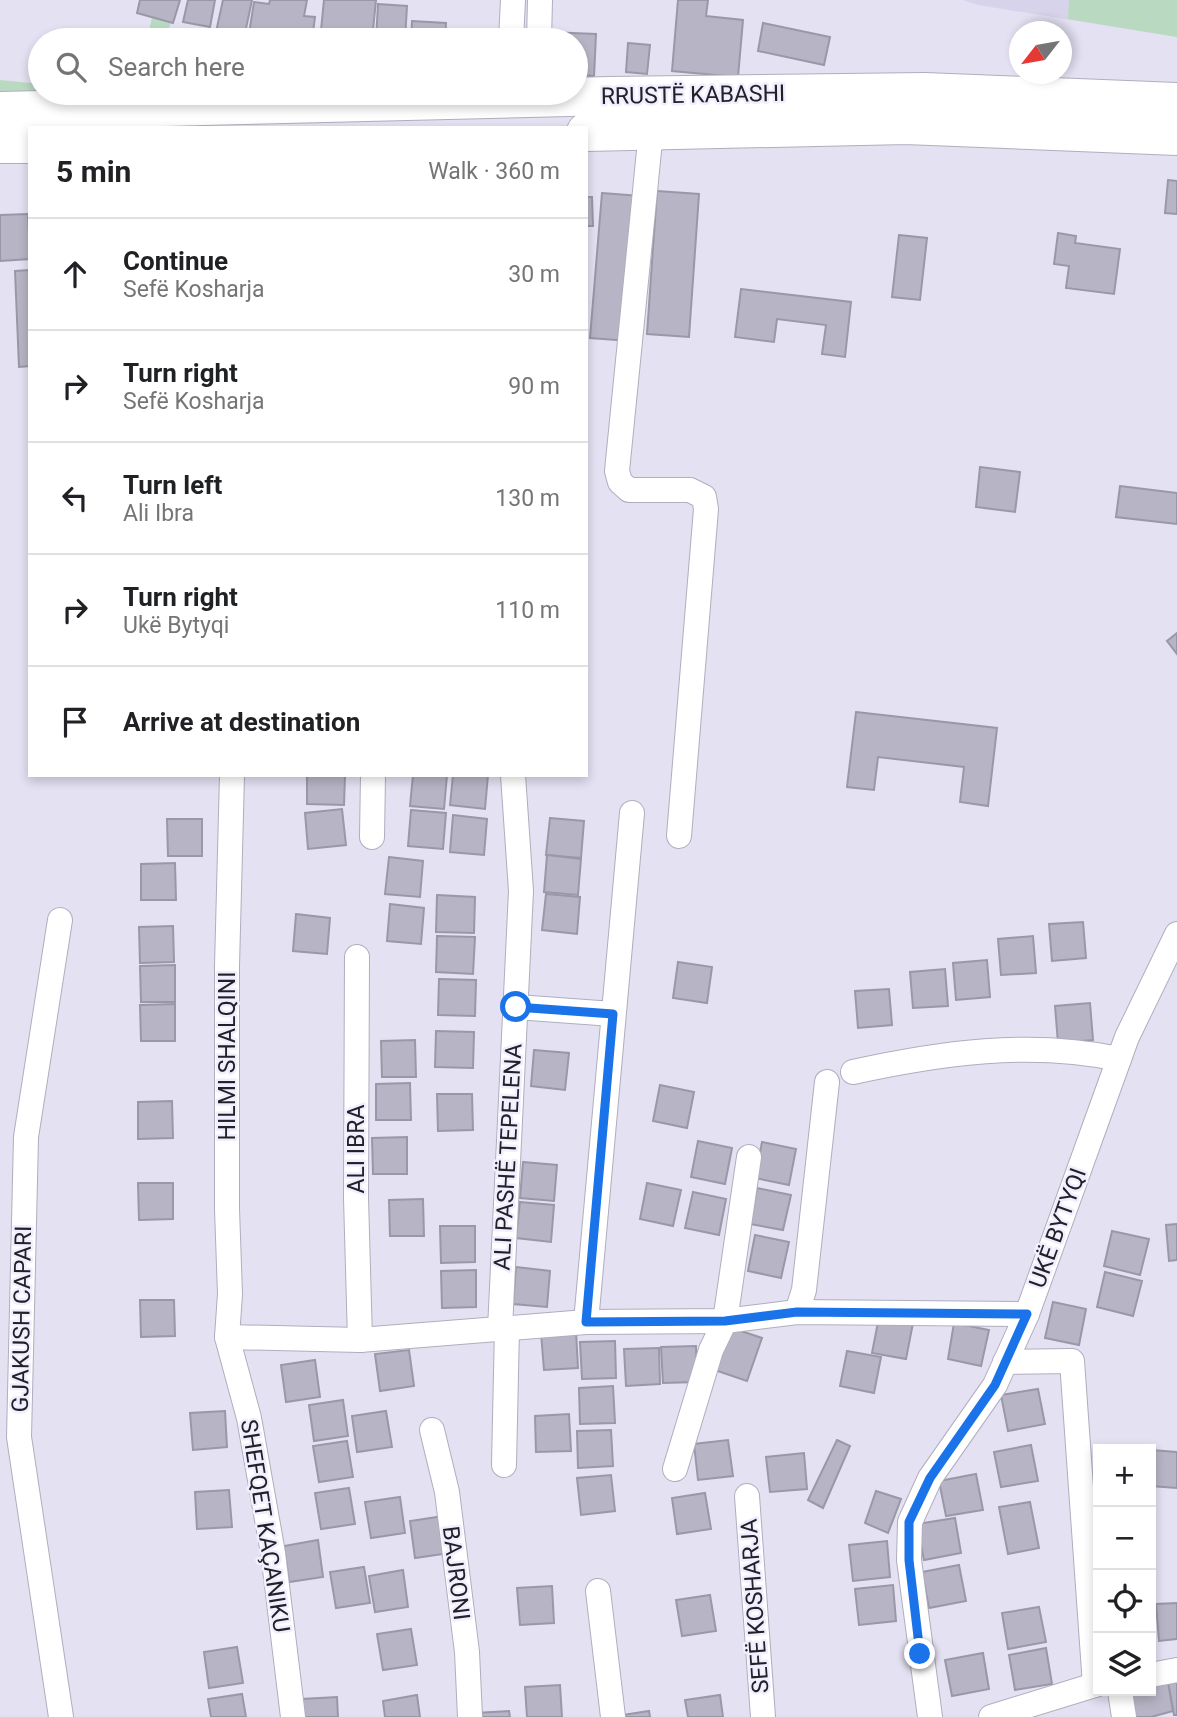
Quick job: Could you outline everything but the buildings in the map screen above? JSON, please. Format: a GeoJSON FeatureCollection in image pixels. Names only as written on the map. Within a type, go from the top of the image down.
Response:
{"type":"FeatureCollection","features":[{"type":"Feature","properties":{"kind":"main road","name":"RRUSTË KABASHI"},"geometry":{"type":"LineString","coordinates":[[588,95],[925,92],[1177,102]]}},
{"type":"Feature","properties":{"kind":"main road","name":"RRUSTË KABASHI"},"geometry":{"type":"LineString","coordinates":[[0,111],[196,105]]}},
{"type":"Feature","properties":{"kind":"main road","name":"RRUSTË KABASHI"},"geometry":{"type":"LineString","coordinates":[[588,132],[906,125],[1177,136]]}},
{"type":"Feature","properties":{"kind":"main road"},"geometry":{"type":"LineString","coordinates":[[0,144],[28,144]]}},
{"type":"Feature","properties":{"kind":"street"},"geometry":{"type":"LineString","coordinates":[[512,28],[513,0]]}},
{"type":"Feature","properties":{"kind":"street"},"geometry":{"type":"LineString","coordinates":[[539,28],[540,0]]}},
{"type":"Feature","properties":{"kind":"street"},"geometry":{"type":"LineString","coordinates":[[651,131],[617,471],[620,482],[629,490],[690,490],[704,497],[706,509],[679,836]]}},
{"type":"Feature","properties":{"kind":"street","name":"HILMI SHALQINI"},"geometry":{"type":"LineString","coordinates":[[227,1336],[230,1294],[226,1209],[232,777]]}},
{"type":"Feature","properties":{"kind":"street"},"geometry":{"type":"LineString","coordinates":[[372,837],[373,777]]}},
{"type":"Feature","properties":{"kind":"street","name":"ALI PASHË TEPELENA"},"geometry":{"type":"LineString","coordinates":[[504,1465],[503,1328],[507,1142],[521,891],[513,777]]}},
{"type":"Feature","properties":{"kind":"street"},"geometry":{"type":"LineString","coordinates":[[586,1322],[632,813]]}},
{"type":"Feature","properties":{"kind":"street","name":"GJAKUSH CAPARI"},"geometry":{"type":"LineString","coordinates":[[60,920],[26,1137],[10,1438],[61,1717]]}},
{"type":"Feature","properties":{"kind":"street","name":"UKË BYTYQI"},"geometry":{"type":"LineString","coordinates":[[930,1717],[909,1560],[909,1522],[930,1478],[995,1385],[1027,1314],[1119,1059],[1177,934]]}},
{"type":"Feature","properties":{"kind":"street","name":"ALI IBRA"},"geometry":{"type":"LineString","coordinates":[[357,957],[356,1198],[360,1340]]}},
{"type":"Feature","properties":{"kind":"street"},"geometry":{"type":"LineString","coordinates":[[516,1007],[613,1014]]}},
{"type":"Feature","properties":{"kind":"street"},"geometry":{"type":"LineString","coordinates":[[853,1072],[945,1054],[991,1051],[1057,1050],[1119,1059]]}},
{"type":"Feature","properties":{"kind":"street"},"geometry":{"type":"LineString","coordinates":[[797,1312],[804,1290],[827,1082]]}},
{"type":"Feature","properties":{"kind":"street"},"geometry":{"type":"LineString","coordinates":[[675,1469],[711,1350],[725,1321],[748,1157]]}},
{"type":"Feature","properties":{"kind":"street"},"geometry":{"type":"LineString","coordinates":[[227,1336],[360,1340],[586,1322],[725,1321],[797,1312],[1027,1314]]}},
{"type":"Feature","properties":{"kind":"street","name":"SHEFQET KAÇANIKU"},"geometry":{"type":"LineString","coordinates":[[227,1336],[249,1418],[273,1553],[293,1717]]}},
{"type":"Feature","properties":{"kind":"street"},"geometry":{"type":"LineString","coordinates":[[1005,1362],[1073,1361],[1093,1633]]}},
{"type":"Feature","properties":{"kind":"street","name":"BAJRONI"},"geometry":{"type":"LineString","coordinates":[[432,1430],[447,1492],[467,1652],[470,1717]]}},
{"type":"Feature","properties":{"kind":"street","name":"SEFË KOSHARJA"},"geometry":{"type":"LineString","coordinates":[[747,1496],[763,1717]]}},
{"type":"Feature","properties":{"kind":"street"},"geometry":{"type":"LineString","coordinates":[[598,1591],[612,1717]]}},
{"type":"Feature","properties":{"kind":"street"},"geometry":{"type":"LineString","coordinates":[[1156,1674],[1177,1670]]}},
{"type":"Feature","properties":{"kind":"street"},"geometry":{"type":"LineString","coordinates":[[991,1717],[1093,1686]]}},
{"type":"Feature","properties":{"kind":"street"},"geometry":{"type":"LineString","coordinates":[[1121,1696],[1124,1717]]}},
{"type":"Feature","properties":{"kind":"shaded area"},"geometry":{"type":"Polygon","coordinates":[[[963,0],[1177,0],[1177,37],[978,5],[963,0]]]}},
{"type":"Feature","properties":{"kind":"green space"},"geometry":{"type":"Polygon","coordinates":[[[156,0],[178,0],[169,28],[150,28],[156,0]]]}},
{"type":"Feature","properties":{"kind":"green space"},"geometry":{"type":"Polygon","coordinates":[[[1069,0],[1177,0],[1177,37],[1068,19],[1069,0]]]}},
{"type":"Feature","properties":{"kind":"green space"},"geometry":{"type":"Polygon","coordinates":[[[0,80],[28,83],[28,95],[0,99],[0,80]]]}},
{"type":"Feature","properties":{"kind":"route"},"geometry":{"type":"LineString","coordinates":[[516,1007],[613,1014],[586,1322],[725,1321],[797,1312],[1027,1314],[995,1385],[930,1478],[909,1522],[909,1560],[920,1654]]}}]}
